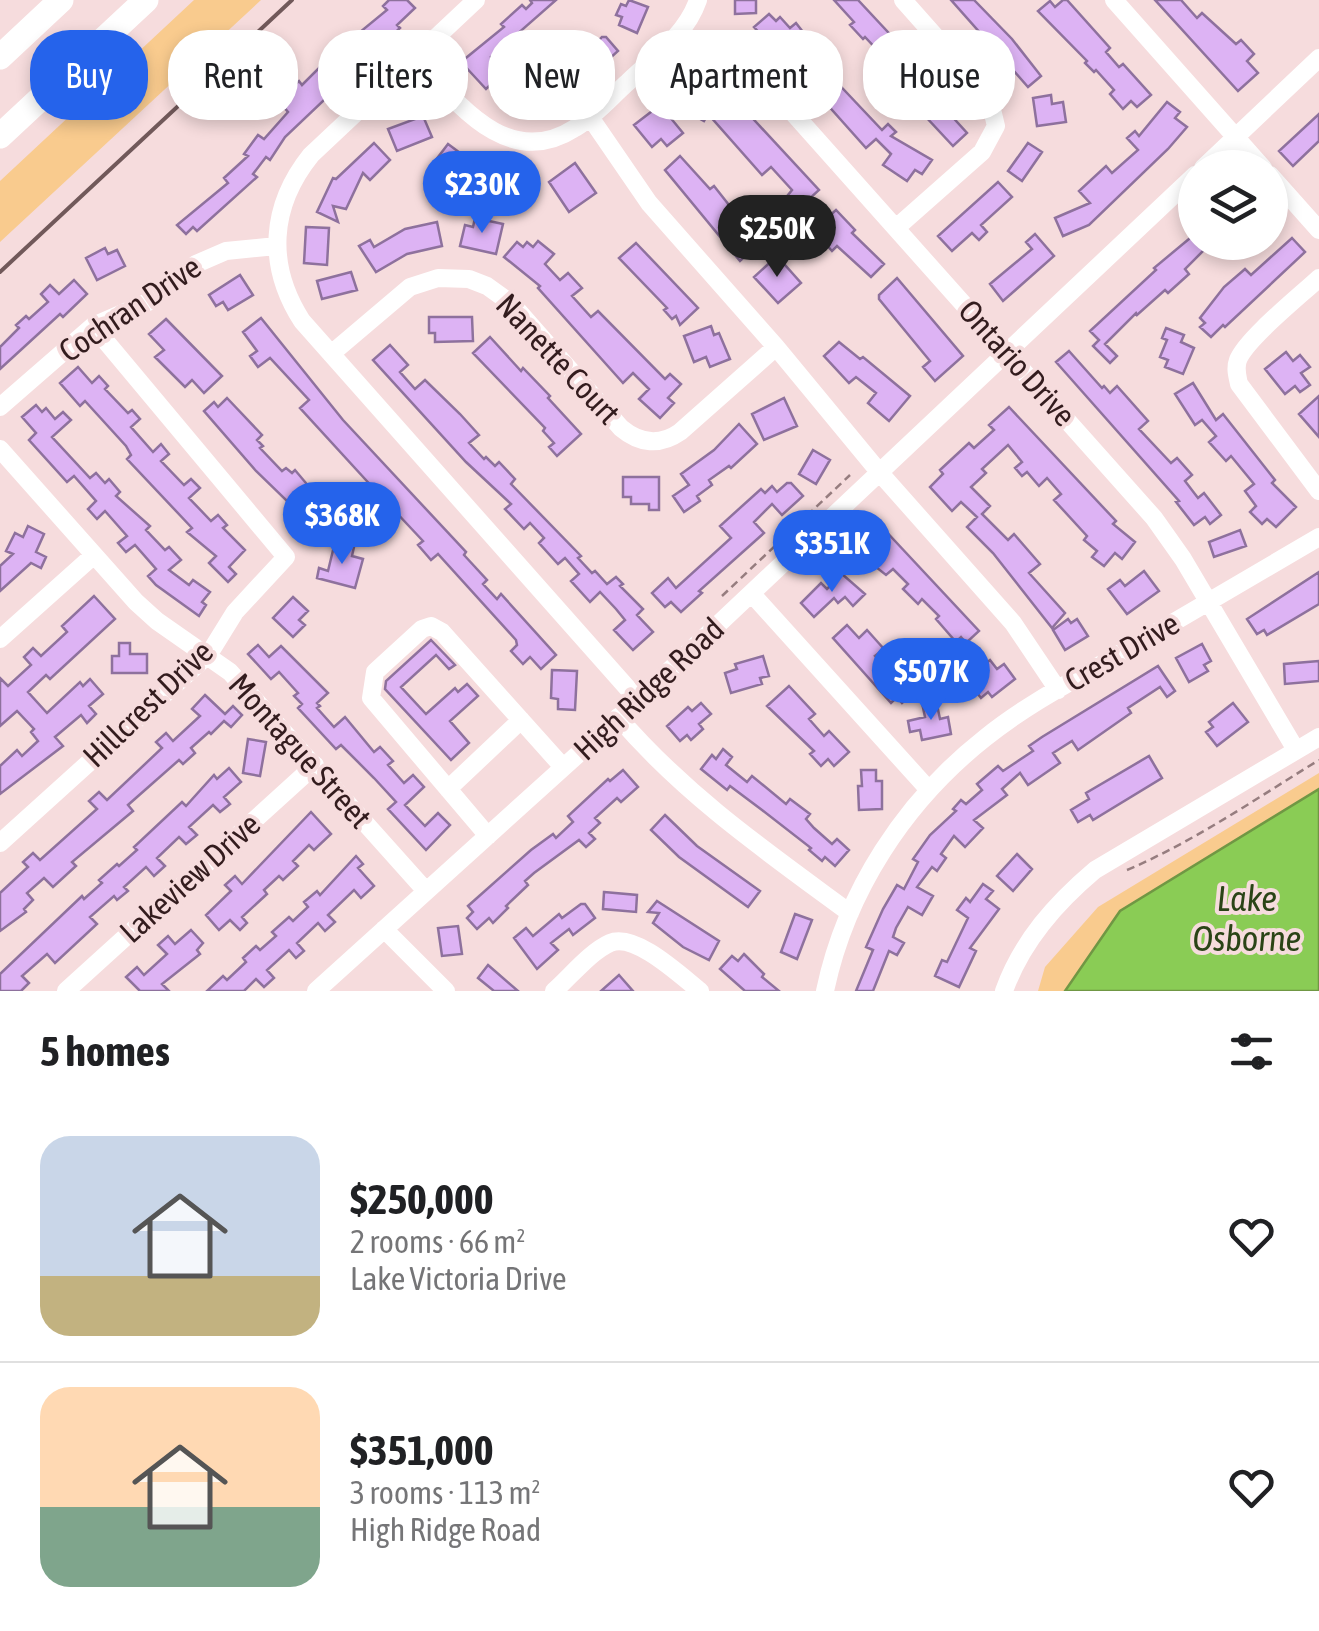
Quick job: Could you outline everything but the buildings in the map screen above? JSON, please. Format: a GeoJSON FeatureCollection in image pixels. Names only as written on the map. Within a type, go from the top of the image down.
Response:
{"type":"FeatureCollection","features":[{"type":"Feature","properties":{"kind":"highway"},"geometry":{"type":"LineString","coordinates":[[0,56],[61,0]]}},
{"type":"Feature","properties":{"kind":"highway"},"geometry":{"type":"LineString","coordinates":[[0,136],[146,0]]}},
{"type":"Feature","properties":{"kind":"street"},"geometry":{"type":"LineString","coordinates":[[444,30],[476,0]]}},
{"type":"Feature","properties":{"kind":"street"},"geometry":{"type":"LineString","coordinates":[[681,30],[698,0]]}},
{"type":"Feature","properties":{"kind":"street"},"geometry":{"type":"LineString","coordinates":[[896,228],[982,152],[996,126],[990,97],[903,0]]}},
{"type":"Feature","properties":{"kind":"street"},"geometry":{"type":"LineString","coordinates":[[1114,0],[1247,150]]}},
{"type":"Feature","properties":{"kind":"street"},"geometry":{"type":"LineString","coordinates":[[1222,150],[1319,58]]}},
{"type":"Feature","properties":{"kind":"street"},"geometry":{"type":"LineString","coordinates":[[615,94],[635,75]]}},
{"type":"Feature","properties":{"kind":"street"},"geometry":{"type":"LineString","coordinates":[[468,115],[504,136],[524,140],[555,137],[585,120]]}},
{"type":"Feature","properties":{"kind":"street"},"geometry":{"type":"LineString","coordinates":[[347,120],[311,154],[284,197],[276,246],[291,304],[638,700]]}},
{"type":"Feature","properties":{"kind":"street"},"geometry":{"type":"LineString","coordinates":[[592,120],[649,202],[1013,623],[1058,690]]}},
{"type":"Feature","properties":{"kind":"street","name":"Ontario Drive"},"geometry":{"type":"LineString","coordinates":[[798,120],[1154,518],[1209,602],[1296,750]]}},
{"type":"Feature","properties":{"kind":"street","name":"High Ridge Road"},"geometry":{"type":"LineString","coordinates":[[316,991],[638,700],[1178,191]]}},
{"type":"Feature","properties":{"kind":"street"},"geometry":{"type":"LineString","coordinates":[[1288,195],[1319,230]]}},
{"type":"Feature","properties":{"kind":"street","name":"Cochran Drive"},"geometry":{"type":"LineString","coordinates":[[0,407],[93,326],[148,302],[196,264],[237,248],[276,246]]}},
{"type":"Feature","properties":{"kind":"street","name":"Nanette Court"},"geometry":{"type":"LineString","coordinates":[[331,354],[410,287],[438,278],[468,279],[504,297],[622,428],[647,442],[663,441],[680,432],[776,348]]}},
{"type":"Feature","properties":{"kind":"street"},"geometry":{"type":"LineString","coordinates":[[1319,278],[1245,348],[1238,359],[1236,374],[1239,384],[1286,442],[1319,492]]}},
{"type":"Feature","properties":{"kind":"street","name":"Hillcrest Drive"},"geometry":{"type":"LineString","coordinates":[[0,843],[209,654],[235,612],[286,556],[93,326]]}},
{"type":"Feature","properties":{"kind":"street","name":"Montague Street"},"geometry":{"type":"LineString","coordinates":[[0,448],[157,621],[209,654],[244,685],[426,891]]}},
{"type":"Feature","properties":{"kind":"street","name":"Crest Drive"},"geometry":{"type":"LineString","coordinates":[[825,991],[850,913],[883,850],[929,790],[986,737],[1058,690],[1319,538]]}},
{"type":"Feature","properties":{"kind":"street"},"geometry":{"type":"LineString","coordinates":[[0,639],[94,555]]}},
{"type":"Feature","properties":{"kind":"street"},"geometry":{"type":"LineString","coordinates":[[752,594],[929,790]]}},
{"type":"Feature","properties":{"kind":"street"},"geometry":{"type":"LineString","coordinates":[[488,836],[371,698],[375,672],[422,629],[431,626],[442,632],[563,767]]}},
{"type":"Feature","properties":{"kind":"street"},"geometry":{"type":"LineString","coordinates":[[618,717],[672,776],[704,804],[850,913]]}},
{"type":"Feature","properties":{"kind":"street"},"geometry":{"type":"LineString","coordinates":[[448,788],[521,720]]}},
{"type":"Feature","properties":{"kind":"street"},"geometry":{"type":"LineString","coordinates":[[1004,991],[1034,933],[1070,891],[1096,870],[1319,737]]}},
{"type":"Feature","properties":{"kind":"street","name":"Lakeview Drive"},"geometry":{"type":"LineString","coordinates":[[66,991],[315,766]]}},
{"type":"Feature","properties":{"kind":"street"},"geometry":{"type":"LineString","coordinates":[[384,929],[446,991]]}},
{"type":"Feature","properties":{"kind":"street"},"geometry":{"type":"LineString","coordinates":[[554,991],[602,948],[619,941],[638,945],[700,991]]}},
{"type":"Feature","properties":{"kind":"path"},"geometry":{"type":"LineString","coordinates":[[722,596],[850,475]]}},
{"type":"Feature","properties":{"kind":"path"},"geometry":{"type":"LineString","coordinates":[[1123,872],[1228,816],[1319,760]]}},
{"type":"Feature","properties":{"kind":"shaded area"},"geometry":{"type":"Polygon","coordinates":[[[194,0],[261,0],[229,30],[168,30],[168,86],[148,105],[148,43],[194,0]]]}},
{"type":"Feature","properties":{"kind":"shaded area"},"geometry":{"type":"Polygon","coordinates":[[[65,120],[132,120],[0,242],[0,181],[65,120]]]}},
{"type":"Feature","properties":{"kind":"shaded area","name":"Lake Osborne"},"geometry":{"type":"Polygon","coordinates":[[[1319,773],[1319,991],[1038,991],[1045,967],[1098,907],[1319,773]]]}},
{"type":"Feature","properties":{"kind":"water","name":"Lake Osborne"},"geometry":{"type":"Polygon","coordinates":[[[1319,789],[1319,991],[1065,991],[1120,911],[1319,789]]]}},
{"type":"Feature","properties":{"kind":"railway"},"geometry":{"type":"LineString","coordinates":[[0,272],[292,0]]}}]}
